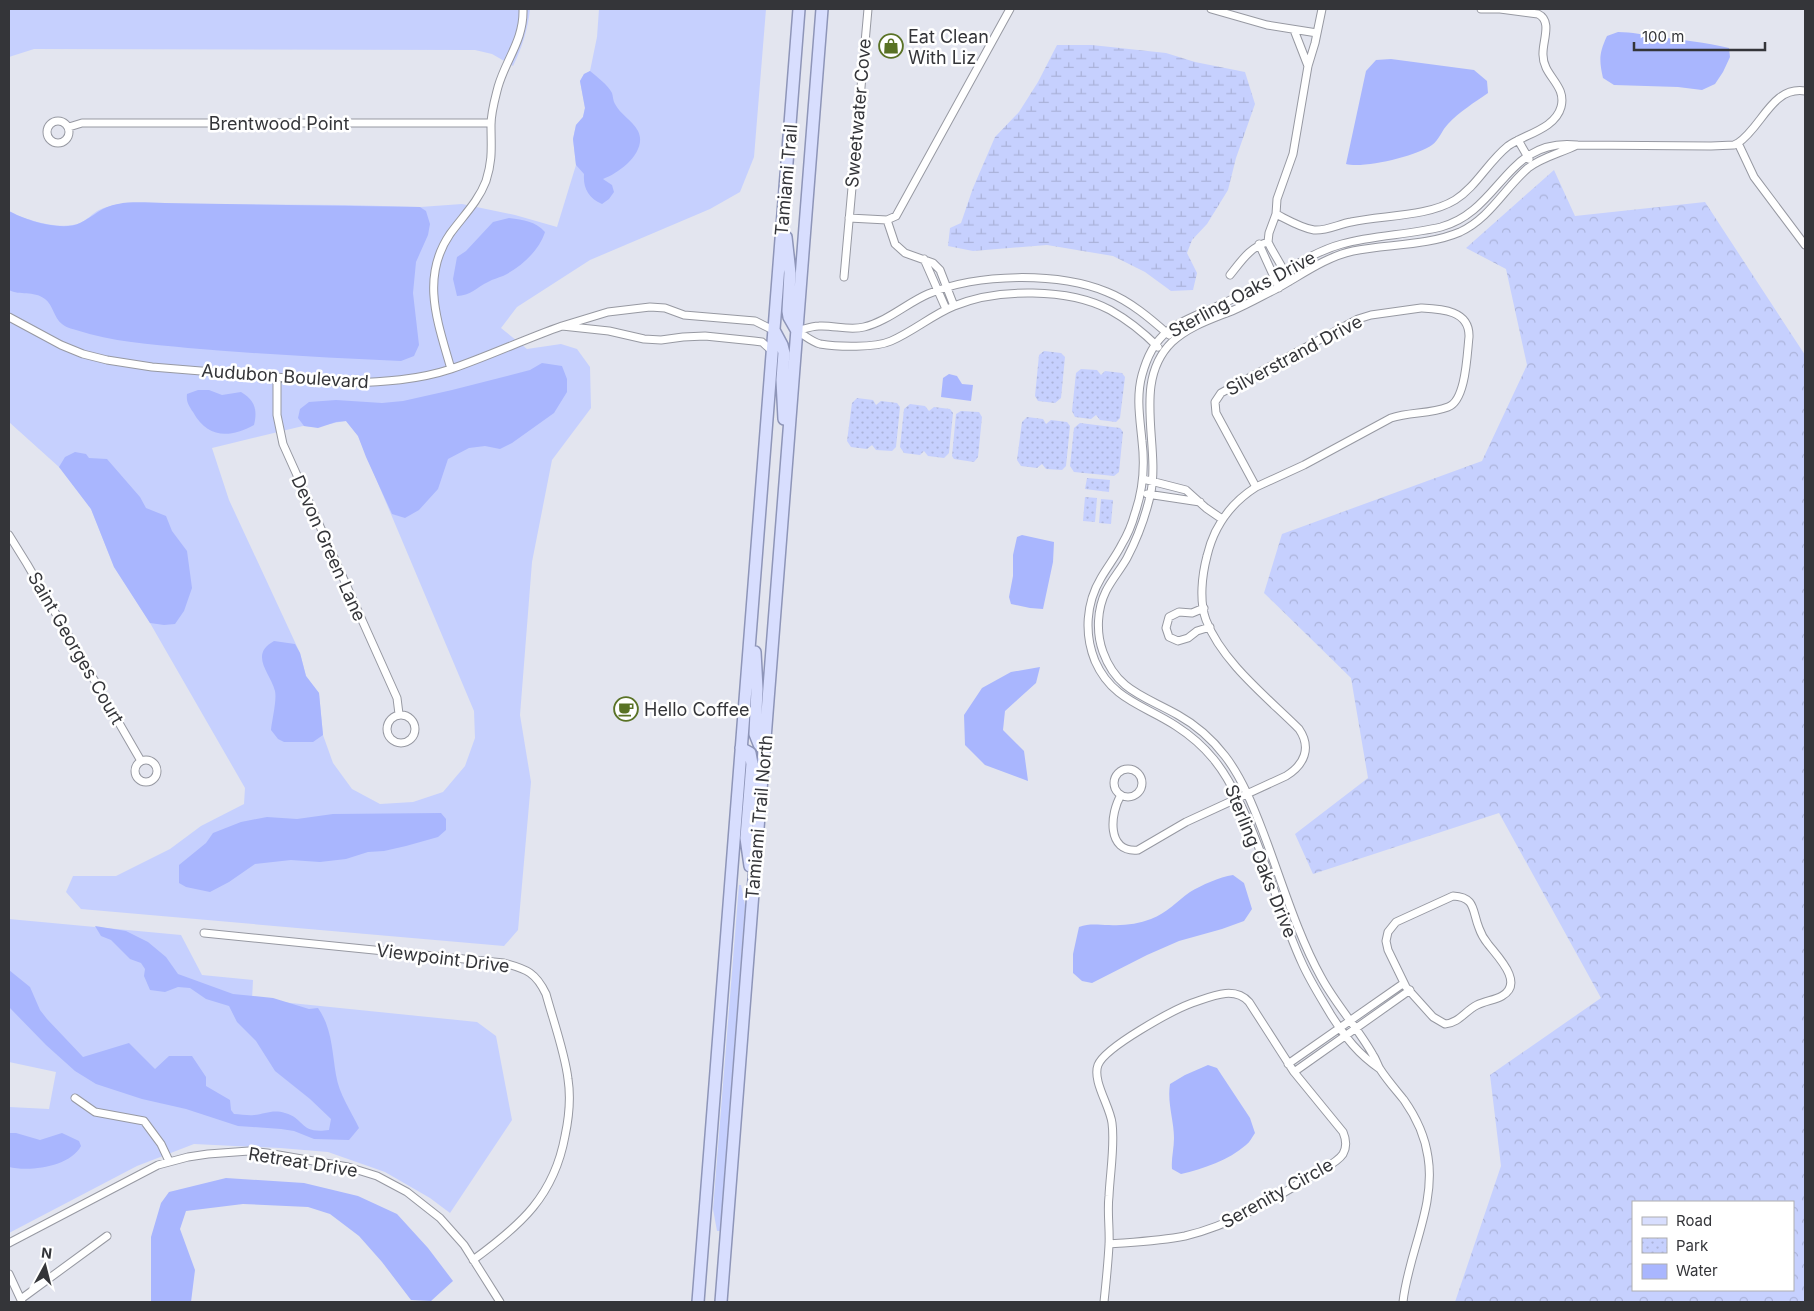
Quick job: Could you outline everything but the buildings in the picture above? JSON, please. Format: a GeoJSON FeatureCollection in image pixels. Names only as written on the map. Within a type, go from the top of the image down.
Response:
{"type":"FeatureCollection","features":[{"type":"Feature","properties":{"kind":"main road","name":"Tamiami Trail"},"geometry":{"type":"LineString","coordinates":[[772,351],[799,9]]}},
{"type":"Feature","properties":{"kind":"main road","name":"Tamiami Trail"},"geometry":{"type":"LineString","coordinates":[[797,331],[822,9]]}},
{"type":"Feature","properties":{"kind":"main road"},"geometry":{"type":"LineString","coordinates":[[783,211],[790,273],[788,311],[789,317],[797,331]]}},
{"type":"Feature","properties":{"kind":"main road"},"geometry":{"type":"LineString","coordinates":[[774,330],[782,344],[784,353],[782,380],[786,461]]}},
{"type":"Feature","properties":{"kind":"main road","name":"Tamiami Trail North"},"geometry":{"type":"LineString","coordinates":[[721,1302],[797,331]]}},
{"type":"Feature","properties":{"kind":"main road","name":"Tamiami Trail North"},"geometry":{"type":"LineString","coordinates":[[699,1302],[772,351]]}},
{"type":"Feature","properties":{"kind":"main road"},"geometry":{"type":"LineString","coordinates":[[752,610],[757,689],[755,734],[759,744],[764,749]]}},
{"type":"Feature","properties":{"kind":"main road"},"geometry":{"type":"LineString","coordinates":[[741,748],[750,753],[752,764],[746,838],[753,890]]}},
{"type":"Feature","properties":{"kind":"street"},"geometry":{"type":"LineString","coordinates":[[451,369],[435,311],[433,292],[435,273],[445,242],[473,206],[485,182],[492,151],[491,124],[498,86],[521,33],[524,9]]}},
{"type":"Feature","properties":{"kind":"street","name":"Sweetwater Cove"},"geometry":{"type":"LineString","coordinates":[[844,276],[868,9]]}},
{"type":"Feature","properties":{"kind":"street"},"geometry":{"type":"LineString","coordinates":[[849,218],[887,220],[896,216],[1010,9]]}},
{"type":"Feature","properties":{"kind":"street"},"geometry":{"type":"LineString","coordinates":[[1211,9],[1267,25],[1317,34]]}},
{"type":"Feature","properties":{"kind":"street"},"geometry":{"type":"LineString","coordinates":[[1290,281],[1268,242],[1271,225],[1276,214],[1277,199],[1293,154],[1308,66],[1322,9]]}},
{"type":"Feature","properties":{"kind":"street"},"geometry":{"type":"LineString","coordinates":[[1276,214],[1308,228],[1319,230],[1352,222],[1427,211],[1441,207],[1465,193],[1494,159],[1518,140],[1551,122],[1560,109],[1562,99],[1561,90],[1543,61],[1546,23],[1544,17],[1538,14],[1500,9],[1481,9]]}},
{"type":"Feature","properties":{"kind":"street"},"geometry":{"type":"LineString","coordinates":[[1294,30],[1308,66]]}},
{"type":"Feature","properties":{"kind":"street"},"geometry":{"type":"LineString","coordinates":[[1805,91],[1792,91],[1778,98],[1757,126],[1738,143],[1754,177],[1805,245]]}},
{"type":"Feature","properties":{"kind":"street","name":"Brentwood Point"},"geometry":{"type":"LineString","coordinates":[[69,127],[82,123],[491,124]]}},
{"type":"Feature","properties":{"kind":"street"},"geometry":{"type":"LineString","coordinates":[[1518,140],[1532,165]]}},
{"type":"Feature","properties":{"kind":"street","name":"Sterling Oaks Drive"},"geometry":{"type":"LineString","coordinates":[[1380,1069],[1364,1058],[1346,1036],[1322,1000],[1302,962],[1247,817],[1220,766],[1199,743],[1175,725],[1134,704],[1114,689],[1101,672],[1089,643],[1088,617],[1092,597],[1101,577],[1124,542],[1141,493],[1143,454],[1139,395],[1144,370],[1151,350],[1166,333],[1185,320],[1274,278],[1320,253],[1346,243],[1433,229],[1461,220],[1481,204],[1506,175],[1527,156],[1547,146],[1563,144],[1711,146],[1734,145],[1738,143]]}},
{"type":"Feature","properties":{"kind":"street","name":"Sterling Oaks Drive"},"geometry":{"type":"LineString","coordinates":[[1404,1302],[1411,1259],[1430,1187],[1425,1141],[1415,1116],[1380,1069],[1373,1053],[1349,1021],[1319,975],[1305,944],[1256,814],[1236,771],[1208,737],[1182,717],[1128,688],[1116,676],[1099,640],[1099,612],[1106,591],[1124,563],[1140,532],[1152,482],[1153,442],[1149,394],[1154,372],[1163,352],[1174,340],[1185,331],[1278,288],[1340,254],[1426,241],[1461,231],[1485,215],[1532,165],[1577,145]]}},
{"type":"Feature","properties":{"kind":"street"},"geometry":{"type":"LineString","coordinates":[[887,220],[895,244],[905,253],[933,263],[940,270],[954,306]]}},
{"type":"Feature","properties":{"kind":"street"},"geometry":{"type":"LineString","coordinates":[[1230,275],[1248,251],[1258,244],[1268,242]]}},
{"type":"Feature","properties":{"kind":"street"},"geometry":{"type":"LineString","coordinates":[[1258,244],[1278,288]]}},
{"type":"Feature","properties":{"kind":"street"},"geometry":{"type":"LineString","coordinates":[[924,259],[946,309]]}},
{"type":"Feature","properties":{"kind":"street"},"geometry":{"type":"LineString","coordinates":[[797,331],[820,326],[862,328],[876,324],[927,294],[970,281],[1003,278],[1061,280],[1087,284],[1109,292],[1135,307],[1174,340]]}},
{"type":"Feature","properties":{"kind":"street"},"geometry":{"type":"LineString","coordinates":[[797,331],[818,344],[877,346],[890,342],[954,306],[997,295],[1037,294],[1065,296],[1091,302],[1110,310],[1129,322],[1163,352]]}},
{"type":"Feature","properties":{"kind":"street","name":"Audubon Boulevard"},"geometry":{"type":"LineString","coordinates":[[9,317],[83,354],[108,360],[152,367],[348,383],[409,379],[451,369],[526,338],[608,312],[650,307],[665,308],[684,315],[755,321],[774,330]]}},
{"type":"Feature","properties":{"kind":"street","name":"Silverstrand Drive"},"geometry":{"type":"LineString","coordinates":[[1121,795],[1115,808],[1113,834],[1117,843],[1132,851],[1143,848],[1186,822],[1295,771],[1304,759],[1306,742],[1299,729],[1224,652],[1206,619],[1203,586],[1206,561],[1212,538],[1222,519],[1240,498],[1256,486],[1304,465],[1391,418],[1402,414],[1446,408],[1454,404],[1461,393],[1470,337],[1469,327],[1464,320],[1453,312],[1421,308],[1365,316],[1221,393],[1215,402],[1216,413],[1256,486]]}},
{"type":"Feature","properties":{"kind":"street","name":"Audubon Boulevard"},"geometry":{"type":"LineString","coordinates":[[562,326],[609,330],[661,340],[683,336],[705,336],[754,341],[762,342],[772,351]]}},
{"type":"Feature","properties":{"kind":"street","name":"Devon Green Lane"},"geometry":{"type":"LineString","coordinates":[[277,378],[277,415],[283,444],[397,698],[399,714]]}},
{"type":"Feature","properties":{"kind":"street"},"geometry":{"type":"LineString","coordinates":[[1143,479],[1186,490],[1222,519]]}},
{"type":"Feature","properties":{"kind":"street"},"geometry":{"type":"LineString","coordinates":[[1141,493],[1200,502]]}},
{"type":"Feature","properties":{"kind":"street","name":"Saint Georges Court"},"geometry":{"type":"LineString","coordinates":[[9,535],[141,761]]}},
{"type":"Feature","properties":{"kind":"street"},"geometry":{"type":"LineString","coordinates":[[1204,608],[1192,613],[1179,612],[1170,618],[1166,628],[1169,637],[1178,641],[1188,638],[1197,631],[1210,627]]}},
{"type":"Feature","properties":{"kind":"street"},"geometry":{"type":"LineString","coordinates":[[399,714],[408,716],[415,727],[411,739],[402,743],[392,741],[387,733],[387,723],[399,714]]}},
{"type":"Feature","properties":{"kind":"street"},"geometry":{"type":"LineString","coordinates":[[1122,770],[1136,771],[1143,782],[1140,790],[1134,796],[1125,797],[1121,795],[1115,787],[1115,777],[1122,770]]}},
{"type":"Feature","properties":{"kind":"street"},"geometry":{"type":"LineString","coordinates":[[1458,896],[1467,900],[1473,907],[1483,936],[1509,973],[1511,981],[1509,988],[1503,996],[1476,1005],[1457,1021],[1449,1024],[1437,1020],[1410,990],[1404,983],[1386,947],[1386,937],[1390,928],[1396,922],[1448,898],[1458,896]]}},
{"type":"Feature","properties":{"kind":"street","name":"Viewpoint Drive"},"geometry":{"type":"LineString","coordinates":[[204,933],[504,963],[530,971],[540,981],[546,994],[568,1078],[570,1100],[562,1154],[553,1178],[538,1202],[504,1238],[473,1260]]}},
{"type":"Feature","properties":{"kind":"street"},"geometry":{"type":"LineString","coordinates":[[1288,1064],[1404,983]]}},
{"type":"Feature","properties":{"kind":"street"},"geometry":{"type":"LineString","coordinates":[[1294,1072],[1410,990]]}},
{"type":"Feature","properties":{"kind":"street","name":"Serenity Circle"},"geometry":{"type":"LineString","coordinates":[[1104,1302],[1109,1244],[1108,1207],[1112,1124],[1097,1078],[1098,1064],[1121,1044],[1167,1014],[1192,1003],[1229,993],[1242,996],[1249,1002],[1288,1064],[1343,1132],[1346,1142],[1341,1156],[1276,1197],[1227,1222],[1186,1236],[1109,1244]]}},
{"type":"Feature","properties":{"kind":"street"},"geometry":{"type":"LineString","coordinates":[[75,1098],[94,1112],[144,1121],[161,1144],[169,1162]]}},
{"type":"Feature","properties":{"kind":"street","name":"Retreat Drive"},"geometry":{"type":"LineString","coordinates":[[9,1244],[145,1171],[169,1162],[208,1154],[249,1151],[314,1160],[362,1171],[377,1176],[407,1192],[448,1227],[464,1245],[500,1302]]}},
{"type":"Feature","properties":{"kind":"street"},"geometry":{"type":"LineString","coordinates":[[9,1274],[20,1301],[107,1236]]}},
{"type":"Feature","properties":{"kind":"green space"},"geometry":{"type":"Polygon","coordinates":[[[9,9],[530,9],[524,38],[513,66],[492,54],[475,50],[34,49],[9,57],[9,9]]]}},
{"type":"Feature","properties":{"kind":"green space"},"geometry":{"type":"Polygon","coordinates":[[[599,9],[766,9],[754,157],[740,192],[710,209],[590,260],[517,307],[501,328],[527,349],[561,344],[577,349],[590,367],[591,408],[552,460],[532,562],[520,715],[531,782],[518,930],[504,946],[81,909],[66,892],[73,876],[116,876],[170,849],[201,826],[244,804],[245,788],[150,623],[114,567],[91,509],[59,467],[9,422],[9,211],[34,221],[64,226],[80,223],[99,210],[118,204],[420,207],[462,204],[515,215],[557,227],[576,165],[573,139],[576,125],[583,117],[585,108],[580,81],[584,74],[590,71],[597,37],[599,9]],[[346,421],[320,426],[303,426],[212,448],[229,500],[300,653],[306,676],[319,693],[323,735],[333,763],[352,789],[380,804],[413,802],[443,792],[465,766],[475,738],[474,711],[358,436],[346,421]]]}},
{"type":"Feature","properties":{"kind":"green space"},"geometry":{"type":"Polygon","coordinates":[[[1057,45],[1092,45],[1166,53],[1195,62],[1245,72],[1255,104],[1236,158],[1228,190],[1207,224],[1192,240],[1187,253],[1197,273],[1193,290],[1171,291],[1145,272],[1113,256],[1047,245],[973,251],[948,246],[950,228],[961,223],[973,188],[995,137],[1019,112],[1038,82],[1057,45]]]}},
{"type":"Feature","properties":{"kind":"green space"},"geometry":{"type":"Polygon","coordinates":[[[1554,170],[1575,216],[1705,202],[1805,355],[1805,1302],[1455,1302],[1501,1166],[1490,1075],[1601,998],[1499,813],[1313,874],[1295,834],[1368,778],[1351,678],[1264,593],[1282,534],[1482,461],[1527,365],[1506,269],[1466,248],[1554,170]]]}},
{"type":"Feature","properties":{"kind":"green space"},"geometry":{"type":"Polygon","coordinates":[[[1044,351],[1061,353],[1065,357],[1061,398],[1055,403],[1038,401],[1035,396],[1039,355],[1044,351]]]}},
{"type":"Feature","properties":{"kind":"green space"},"geometry":{"type":"Polygon","coordinates":[[[1081,369],[1097,370],[1101,375],[1105,371],[1122,373],[1125,377],[1120,418],[1116,422],[1100,420],[1096,415],[1091,419],[1075,417],[1072,411],[1076,373],[1081,369]]]}},
{"type":"Feature","properties":{"kind":"green space"},"geometry":{"type":"Polygon","coordinates":[[[857,398],[873,400],[876,405],[881,401],[897,403],[900,407],[896,447],[892,451],[876,450],[872,445],[867,449],[851,447],[847,441],[852,403],[857,398]]]}},
{"type":"Feature","properties":{"kind":"green space"},"geometry":{"type":"Polygon","coordinates":[[[910,404],[925,406],[929,411],[934,407],[950,409],[953,413],[949,453],[944,458],[928,456],[924,451],[920,455],[904,453],[900,447],[904,409],[910,404]]]}},
{"type":"Feature","properties":{"kind":"green space"},"geometry":{"type":"Polygon","coordinates":[[[961,411],[979,412],[982,417],[978,457],[974,462],[954,459],[952,456],[956,414],[961,411]]]}},
{"type":"Feature","properties":{"kind":"green space"},"geometry":{"type":"Polygon","coordinates":[[[1027,417],[1043,419],[1046,424],[1051,420],[1067,422],[1070,426],[1066,466],[1062,470],[1046,469],[1042,464],[1037,468],[1021,466],[1017,460],[1022,422],[1027,417]]]}},
{"type":"Feature","properties":{"kind":"green space"},"geometry":{"type":"Polygon","coordinates":[[[1080,423],[1120,428],[1123,432],[1119,472],[1114,476],[1074,472],[1070,466],[1074,428],[1080,423]]]}},
{"type":"Feature","properties":{"kind":"green space"},"geometry":{"type":"Polygon","coordinates":[[[1087,478],[1110,480],[1109,492],[1085,489],[1087,478]]]}},
{"type":"Feature","properties":{"kind":"green space"},"geometry":{"type":"Polygon","coordinates":[[[1085,497],[1097,498],[1095,522],[1083,521],[1085,497]]]}},
{"type":"Feature","properties":{"kind":"green space"},"geometry":{"type":"Polygon","coordinates":[[[1101,499],[1113,500],[1111,524],[1099,523],[1101,499]]]}},
{"type":"Feature","properties":{"kind":"green space"},"geometry":{"type":"Polygon","coordinates":[[[739,885],[741,885],[745,905],[720,1231],[717,1231],[713,1209],[739,885]]]}},
{"type":"Feature","properties":{"kind":"green space"},"geometry":{"type":"Polygon","coordinates":[[[9,919],[181,935],[202,975],[253,980],[252,999],[477,1022],[496,1036],[512,1120],[450,1213],[430,1198],[385,1172],[328,1152],[194,1144],[137,1166],[9,1233],[9,1107],[49,1109],[56,1072],[9,1062],[9,919]]]}},
{"type":"Feature","properties":{"kind":"water"},"geometry":{"type":"Polygon","coordinates":[[[1618,32],[1729,48],[1730,57],[1715,84],[1702,90],[1678,87],[1614,85],[1603,78],[1600,57],[1607,36],[1618,32]]]}},
{"type":"Feature","properties":{"kind":"water"},"geometry":{"type":"Polygon","coordinates":[[[1391,59],[1474,70],[1487,81],[1488,93],[1457,115],[1446,126],[1439,138],[1425,149],[1403,157],[1377,163],[1364,165],[1346,164],[1366,71],[1376,60],[1391,59]]]}},
{"type":"Feature","properties":{"kind":"water"},"geometry":{"type":"Polygon","coordinates":[[[590,71],[610,90],[617,108],[638,131],[640,139],[636,153],[631,160],[617,172],[603,179],[612,185],[614,192],[602,204],[593,199],[587,192],[584,184],[584,174],[576,165],[573,139],[576,125],[583,117],[585,108],[580,81],[584,74],[590,71]]]}},
{"type":"Feature","properties":{"kind":"water"},"geometry":{"type":"Polygon","coordinates":[[[130,203],[420,207],[426,211],[430,224],[428,235],[416,262],[413,293],[419,345],[414,356],[401,361],[241,352],[117,340],[67,327],[59,321],[45,299],[36,295],[9,290],[9,211],[44,224],[64,226],[80,223],[112,205],[130,203]]]}},
{"type":"Feature","properties":{"kind":"water"},"geometry":{"type":"Polygon","coordinates":[[[509,218],[520,219],[537,225],[545,232],[534,252],[523,263],[503,276],[490,281],[470,293],[457,296],[453,279],[457,257],[466,251],[493,222],[509,218]]]}},
{"type":"Feature","properties":{"kind":"water"},"geometry":{"type":"Polygon","coordinates":[[[542,363],[562,366],[567,379],[567,392],[554,413],[512,443],[500,449],[485,446],[469,448],[448,459],[438,489],[419,510],[405,518],[392,514],[358,436],[346,421],[318,428],[304,426],[298,418],[300,409],[309,402],[336,400],[382,403],[403,401],[530,370],[542,363]]]}},
{"type":"Feature","properties":{"kind":"water"},"geometry":{"type":"Polygon","coordinates":[[[949,374],[957,376],[962,384],[973,385],[971,401],[941,397],[943,378],[949,374]]]}},
{"type":"Feature","properties":{"kind":"water"},"geometry":{"type":"Polygon","coordinates":[[[198,390],[209,390],[222,395],[241,392],[254,405],[254,425],[228,434],[205,427],[187,402],[187,394],[198,390]]]}},
{"type":"Feature","properties":{"kind":"water"},"geometry":{"type":"Polygon","coordinates":[[[75,452],[86,454],[89,458],[107,459],[140,497],[146,508],[166,516],[172,531],[187,551],[192,588],[184,611],[175,624],[150,623],[114,567],[91,509],[59,467],[65,457],[75,452]]]}},
{"type":"Feature","properties":{"kind":"water"},"geometry":{"type":"Polygon","coordinates":[[[1022,535],[1054,542],[1053,562],[1043,609],[1011,604],[1009,597],[1013,576],[1013,555],[1017,537],[1022,535]]]}},
{"type":"Feature","properties":{"kind":"water"},"geometry":{"type":"Polygon","coordinates":[[[274,641],[295,644],[300,653],[306,676],[319,693],[323,735],[313,742],[284,742],[278,739],[271,730],[275,691],[262,658],[267,646],[274,641]]]}},
{"type":"Feature","properties":{"kind":"water"},"geometry":{"type":"Polygon","coordinates":[[[1040,667],[1036,683],[1005,711],[1003,730],[1024,751],[1028,781],[985,765],[965,745],[964,715],[982,688],[1011,672],[1040,667]]]}},
{"type":"Feature","properties":{"kind":"water"},"geometry":{"type":"Polygon","coordinates":[[[441,813],[446,819],[446,830],[438,837],[406,846],[384,851],[368,852],[346,859],[320,862],[291,860],[255,864],[229,882],[210,892],[186,887],[179,883],[179,865],[206,843],[213,833],[241,822],[267,817],[297,819],[333,814],[441,813]]]}},
{"type":"Feature","properties":{"kind":"water"},"geometry":{"type":"Polygon","coordinates":[[[1233,875],[1244,883],[1252,909],[1244,921],[1179,941],[1092,983],[1082,981],[1073,973],[1073,954],[1079,927],[1090,925],[1125,925],[1146,921],[1162,914],[1195,889],[1216,879],[1233,875]]]}},
{"type":"Feature","properties":{"kind":"water"},"geometry":{"type":"Polygon","coordinates":[[[95,926],[126,931],[148,942],[166,957],[178,974],[233,994],[273,998],[309,1009],[318,1008],[329,1032],[340,1089],[359,1128],[349,1140],[314,1139],[294,1131],[238,1126],[186,1109],[142,1099],[96,1084],[75,1071],[46,1045],[9,1007],[9,970],[30,987],[40,1010],[83,1057],[129,1043],[155,1069],[169,1056],[192,1056],[206,1077],[206,1086],[230,1100],[231,1110],[234,1114],[252,1115],[281,1112],[292,1116],[312,1130],[329,1130],[331,1119],[310,1099],[275,1071],[256,1041],[237,1022],[229,1006],[206,999],[190,988],[178,987],[165,992],[150,990],[144,976],[145,969],[141,963],[130,959],[111,940],[101,936],[95,926]]]}},
{"type":"Feature","properties":{"kind":"water"},"geometry":{"type":"Polygon","coordinates":[[[1208,1065],[1217,1068],[1250,1118],[1255,1133],[1247,1144],[1232,1155],[1207,1167],[1181,1174],[1172,1169],[1174,1138],[1169,1098],[1170,1084],[1208,1065]]]}},
{"type":"Feature","properties":{"kind":"water"},"geometry":{"type":"Polygon","coordinates":[[[9,1133],[16,1133],[40,1140],[62,1133],[79,1141],[81,1146],[76,1153],[59,1163],[27,1169],[9,1167],[9,1133]]]}},
{"type":"Feature","properties":{"kind":"water"},"geometry":{"type":"Polygon","coordinates":[[[226,1178],[304,1183],[358,1196],[397,1214],[428,1248],[453,1281],[431,1301],[411,1300],[359,1236],[330,1214],[308,1207],[243,1204],[186,1211],[180,1229],[195,1270],[191,1302],[151,1302],[151,1237],[161,1203],[169,1192],[226,1178]]]}},
{"type":"Feature","properties":{"kind":"place","name":"Eat Clean With Liz"},"geometry":{"type":"Point","coordinates":[891,46]}},
{"type":"Feature","properties":{"kind":"place","name":"Hello Coffee"},"geometry":{"type":"Point","coordinates":[626,709]}}]}
